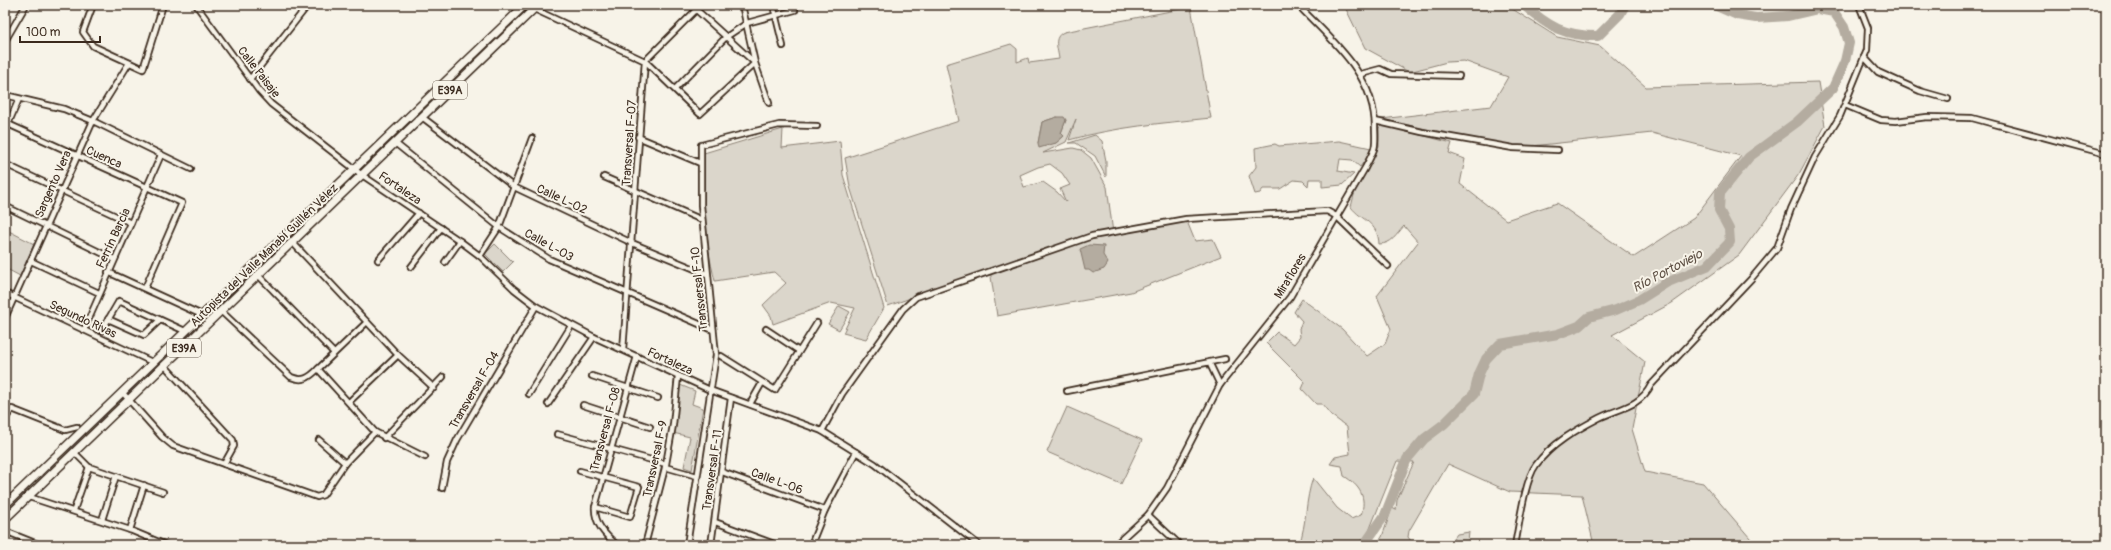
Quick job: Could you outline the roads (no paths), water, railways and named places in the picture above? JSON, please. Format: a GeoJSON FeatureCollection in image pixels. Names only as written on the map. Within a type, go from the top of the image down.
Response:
{"type":"FeatureCollection","features":[{"type":"Feature","properties":{"kind":"main road","name":"Autopista del Valle Manabí Guillén Vélez"},"geometry":{"type":"LineString","coordinates":[[5,505],[525,5]]}},
{"type":"Feature","properties":{"kind":"main road","name":"Autopista del Valle Manabí Guillén Vélez"},"geometry":{"type":"LineString","coordinates":[[5,519],[222,312],[536,7]]}},
{"type":"Feature","properties":{"kind":"street"},"geometry":{"type":"LineString","coordinates":[[5,42],[26,5]]}},
{"type":"Feature","properties":{"kind":"street"},"geometry":{"type":"LineString","coordinates":[[93,5],[83,32],[93,46],[143,69],[163,5]]}},
{"type":"Feature","properties":{"kind":"street","name":"Calle Paisaje"},"geometry":{"type":"LineString","coordinates":[[196,5],[250,79],[271,104],[362,175]]}},
{"type":"Feature","properties":{"kind":"street"},"geometry":{"type":"LineString","coordinates":[[250,79],[308,5]]}},
{"type":"Feature","properties":{"kind":"street"},"geometry":{"type":"LineString","coordinates":[[691,5],[755,63]]}},
{"type":"Feature","properties":{"kind":"street"},"geometry":{"type":"LineString","coordinates":[[742,5],[755,63],[768,103]]}},
{"type":"Feature","properties":{"kind":"street"},"geometry":{"type":"LineString","coordinates":[[773,5],[783,46]]}},
{"type":"Feature","properties":{"kind":"street","name":"Miraflores"},"geometry":{"type":"LineString","coordinates":[[1115,545],[1148,515],[1167,488],[1220,385],[1286,303],[1365,168],[1375,147],[1375,121],[1370,94],[1361,74],[1298,5]]}},
{"type":"Feature","properties":{"kind":"street"},"geometry":{"type":"LineString","coordinates":[[1515,545],[1526,494],[1535,466],[1560,441],[1600,418],[1633,405],[1643,397],[1651,385],[1751,279],[1777,248],[1791,209],[1815,157],[1845,105],[1864,57],[1868,28],[1859,5]]}},
{"type":"Feature","properties":{"kind":"street"},"geometry":{"type":"LineString","coordinates":[[536,7],[645,61],[700,114],[755,63]]}},
{"type":"Feature","properties":{"kind":"street"},"geometry":{"type":"LineString","coordinates":[[645,61],[696,10]]}},
{"type":"Feature","properties":{"kind":"street"},"geometry":{"type":"LineString","coordinates":[[675,89],[726,37],[747,23],[796,10]]}},
{"type":"Feature","properties":{"kind":"street"},"geometry":{"type":"LineString","coordinates":[[1864,57],[1878,72],[1920,91],[1948,99]]}},
{"type":"Feature","properties":{"kind":"street","name":"Transversal F-07"},"geometry":{"type":"LineString","coordinates":[[623,350],[632,242],[638,137],[645,61]]}},
{"type":"Feature","properties":{"kind":"street","name":"Sargento Vera"},"geometry":{"type":"LineString","coordinates":[[5,318],[93,121],[128,62]]}},
{"type":"Feature","properties":{"kind":"street"},"geometry":{"type":"LineString","coordinates":[[1361,74],[1380,69],[1391,74],[1459,76]]}},
{"type":"Feature","properties":{"kind":"street"},"geometry":{"type":"LineString","coordinates":[[5,95],[64,109],[93,121],[191,169]]}},
{"type":"Feature","properties":{"kind":"street"},"geometry":{"type":"LineString","coordinates":[[5,131],[19,99]]}},
{"type":"Feature","properties":{"kind":"street"},"geometry":{"type":"LineString","coordinates":[[1845,105],[1881,120],[1896,121],[1927,117],[1972,118],[2106,154]]}},
{"type":"Feature","properties":{"kind":"street","name":"Calle L-02"},"geometry":{"type":"LineString","coordinates":[[422,117],[514,187],[632,242],[707,274]]}},
{"type":"Feature","properties":{"kind":"street"},"geometry":{"type":"LineString","coordinates":[[1375,121],[1422,132],[1513,148],[1558,150]]}},
{"type":"Feature","properties":{"kind":"street","name":"Cuenca"},"geometry":{"type":"LineString","coordinates":[[8,124],[182,203],[145,288]]}},
{"type":"Feature","properties":{"kind":"street","name":"Transversal F-10"},"geometry":{"type":"LineString","coordinates":[[687,545],[696,476],[716,354],[702,220],[700,164],[701,145],[779,125],[817,126]]}},
{"type":"Feature","properties":{"kind":"street"},"geometry":{"type":"LineString","coordinates":[[638,137],[700,164]]}},
{"type":"Feature","properties":{"kind":"street"},"geometry":{"type":"LineString","coordinates":[[480,256],[499,228],[532,138]]}},
{"type":"Feature","properties":{"kind":"street","name":"Calle L-03"},"geometry":{"type":"LineString","coordinates":[[396,143],[499,228],[549,259],[713,330]]}},
{"type":"Feature","properties":{"kind":"street","name":"Ferrín Barcia"},"geometry":{"type":"LineString","coordinates":[[84,330],[108,272],[161,155]]}},
{"type":"Feature","properties":{"kind":"street"},"geometry":{"type":"LineString","coordinates":[[5,164],[131,223]]}},
{"type":"Feature","properties":{"kind":"street","name":"Fortaleza"},"geometry":{"type":"LineString","coordinates":[[362,175],[480,256],[514,289],[536,306],[571,326],[711,391],[822,431],[874,464],[979,545]]}},
{"type":"Feature","properties":{"kind":"street"},"geometry":{"type":"LineString","coordinates":[[604,177],[702,220]]}},
{"type":"Feature","properties":{"kind":"street"},"geometry":{"type":"LineString","coordinates":[[5,206],[114,259]]}},
{"type":"Feature","properties":{"kind":"street"},"geometry":{"type":"LineString","coordinates":[[822,431],[842,394],[903,310],[916,297],[1076,240],[1186,219],[1327,211],[1336,216],[1388,266]]}},
{"type":"Feature","properties":{"kind":"street"},"geometry":{"type":"LineString","coordinates":[[378,260],[419,213]]}},
{"type":"Feature","properties":{"kind":"street"},"geometry":{"type":"LineString","coordinates":[[411,267],[441,228]]}},
{"type":"Feature","properties":{"kind":"street"},"geometry":{"type":"LineString","coordinates":[[444,262],[460,241]]}},
{"type":"Feature","properties":{"kind":"street"},"geometry":{"type":"LineString","coordinates":[[293,243],[398,355],[434,388]]}},
{"type":"Feature","properties":{"kind":"street"},"geometry":{"type":"LineString","coordinates":[[31,261],[99,293]]}},
{"type":"Feature","properties":{"kind":"street"},"geometry":{"type":"LineString","coordinates":[[108,272],[202,315]]}},
{"type":"Feature","properties":{"kind":"street"},"geometry":{"type":"LineString","coordinates":[[259,276],[334,353]]}},
{"type":"Feature","properties":{"kind":"street","name":"Segundo Rivas"},"geometry":{"type":"LineString","coordinates":[[5,293],[152,362]]}},
{"type":"Feature","properties":{"kind":"street"},"geometry":{"type":"LineString","coordinates":[[102,330],[119,301],[186,331]]}},
{"type":"Feature","properties":{"kind":"street","name":"Transversal F-04"},"geometry":{"type":"LineString","coordinates":[[442,488],[447,462],[457,440],[536,306]]}},
{"type":"Feature","properties":{"kind":"street"},"geometry":{"type":"LineString","coordinates":[[222,312],[291,378],[302,380],[309,378],[367,322]]}},
{"type":"Feature","properties":{"kind":"street"},"geometry":{"type":"LineString","coordinates":[[108,319],[144,335],[160,320]]}},
{"type":"Feature","properties":{"kind":"street"},"geometry":{"type":"LineString","coordinates":[[721,356],[775,390],[817,323]]}},
{"type":"Feature","properties":{"kind":"street"},"geometry":{"type":"LineString","coordinates":[[529,394],[571,326]]}},
{"type":"Feature","properties":{"kind":"street"},"geometry":{"type":"LineString","coordinates":[[766,329],[799,351]]}},
{"type":"Feature","properties":{"kind":"street"},"geometry":{"type":"LineString","coordinates":[[548,404],[594,337]]}},
{"type":"Feature","properties":{"kind":"street"},"geometry":{"type":"LineString","coordinates":[[349,402],[398,355]]}},
{"type":"Feature","properties":{"kind":"street","name":"Transversal F-08"},"geometry":{"type":"LineString","coordinates":[[595,507],[610,448],[637,356]]}},
{"type":"Feature","properties":{"kind":"street"},"geometry":{"type":"LineString","coordinates":[[1067,391],[1225,358]]}},
{"type":"Feature","properties":{"kind":"street"},"geometry":{"type":"LineString","coordinates":[[1209,362],[1220,385]]}},
{"type":"Feature","properties":{"kind":"street"},"geometry":{"type":"LineString","coordinates":[[165,366],[233,440],[234,446],[224,464]]}},
{"type":"Feature","properties":{"kind":"street"},"geometry":{"type":"LineString","coordinates":[[318,369],[375,432],[384,438],[425,457]]}},
{"type":"Feature","properties":{"kind":"street"},"geometry":{"type":"LineString","coordinates":[[592,376],[658,398]]}},
{"type":"Feature","properties":{"kind":"street","name":"Transversal F-9"},"geometry":{"type":"LineString","coordinates":[[645,545],[665,466],[673,425],[678,376]]}},
{"type":"Feature","properties":{"kind":"street"},"geometry":{"type":"LineString","coordinates":[[384,438],[443,377]]}},
{"type":"Feature","properties":{"kind":"street"},"geometry":{"type":"LineString","coordinates":[[750,404],[762,383]]}},
{"type":"Feature","properties":{"kind":"street"},"geometry":{"type":"LineString","coordinates":[[122,392],[162,437],[173,446],[320,497],[345,463],[375,432]]}},
{"type":"Feature","properties":{"kind":"street","name":"Transversal F-11"},"geometry":{"type":"LineString","coordinates":[[711,545],[731,398]]}},
{"type":"Feature","properties":{"kind":"street"},"geometry":{"type":"LineString","coordinates":[[583,405],[650,427]]}},
{"type":"Feature","properties":{"kind":"street"},"geometry":{"type":"LineString","coordinates":[[5,419],[12,409],[65,430],[77,427]]}},
{"type":"Feature","properties":{"kind":"street"},"geometry":{"type":"LineString","coordinates":[[557,434],[610,448],[696,476]]}},
{"type":"Feature","properties":{"kind":"street"},"geometry":{"type":"LineString","coordinates":[[319,440],[345,463]]}},
{"type":"Feature","properties":{"kind":"street"},"geometry":{"type":"LineString","coordinates":[[811,545],[825,510],[856,452]]}},
{"type":"Feature","properties":{"kind":"street"},"geometry":{"type":"LineString","coordinates":[[75,453],[89,467],[163,492]]}},
{"type":"Feature","properties":{"kind":"street"},"geometry":{"type":"LineString","coordinates":[[74,510],[89,467]]}},
{"type":"Feature","properties":{"kind":"street"},"geometry":{"type":"LineString","coordinates":[[580,471],[638,486],[639,489],[630,517],[595,507],[595,516],[600,526],[617,545]]}},
{"type":"Feature","properties":{"kind":"street","name":"Calle L-06"},"geometry":{"type":"LineString","coordinates":[[722,472],[825,510]]}},
{"type":"Feature","properties":{"kind":"street"},"geometry":{"type":"LineString","coordinates":[[102,520],[116,476]]}},
{"type":"Feature","properties":{"kind":"street"},"geometry":{"type":"LineString","coordinates":[[130,530],[144,485]]}},
{"type":"Feature","properties":{"kind":"street"},"geometry":{"type":"LineString","coordinates":[[29,497],[74,510],[130,530],[166,545]]}},
{"type":"Feature","properties":{"kind":"street"},"geometry":{"type":"LineString","coordinates":[[1148,515],[1180,545]]}},
{"type":"Feature","properties":{"kind":"street"},"geometry":{"type":"LineString","coordinates":[[715,522],[777,545]]}},
{"type":"Feature","properties":{"kind":"street"},"geometry":{"type":"LineString","coordinates":[[5,531],[40,545]]}},
{"type":"Feature","properties":{"kind":"waterway","name":"Río Portoviejo"},"geometry":{"type":"LineString","coordinates":[[1524,5],[1541,19],[1558,29],[1586,36],[1598,36],[1620,14],[1625,5]]}},
{"type":"Feature","properties":{"kind":"waterway","name":"Río Portoviejo"},"geometry":{"type":"LineString","coordinates":[[1364,545],[1385,515],[1407,459],[1424,439],[1444,424],[1474,394],[1479,374],[1486,359],[1500,344],[1558,334],[1579,326],[1589,317],[1616,310],[1639,300],[1666,283],[1707,266],[1730,242],[1729,229],[1719,210],[1720,193],[1749,157],[1797,122],[1833,88],[1845,61],[1849,43],[1844,27],[1834,12],[1818,9],[1788,16],[1756,18],[1737,15],[1714,5]]}}]}
